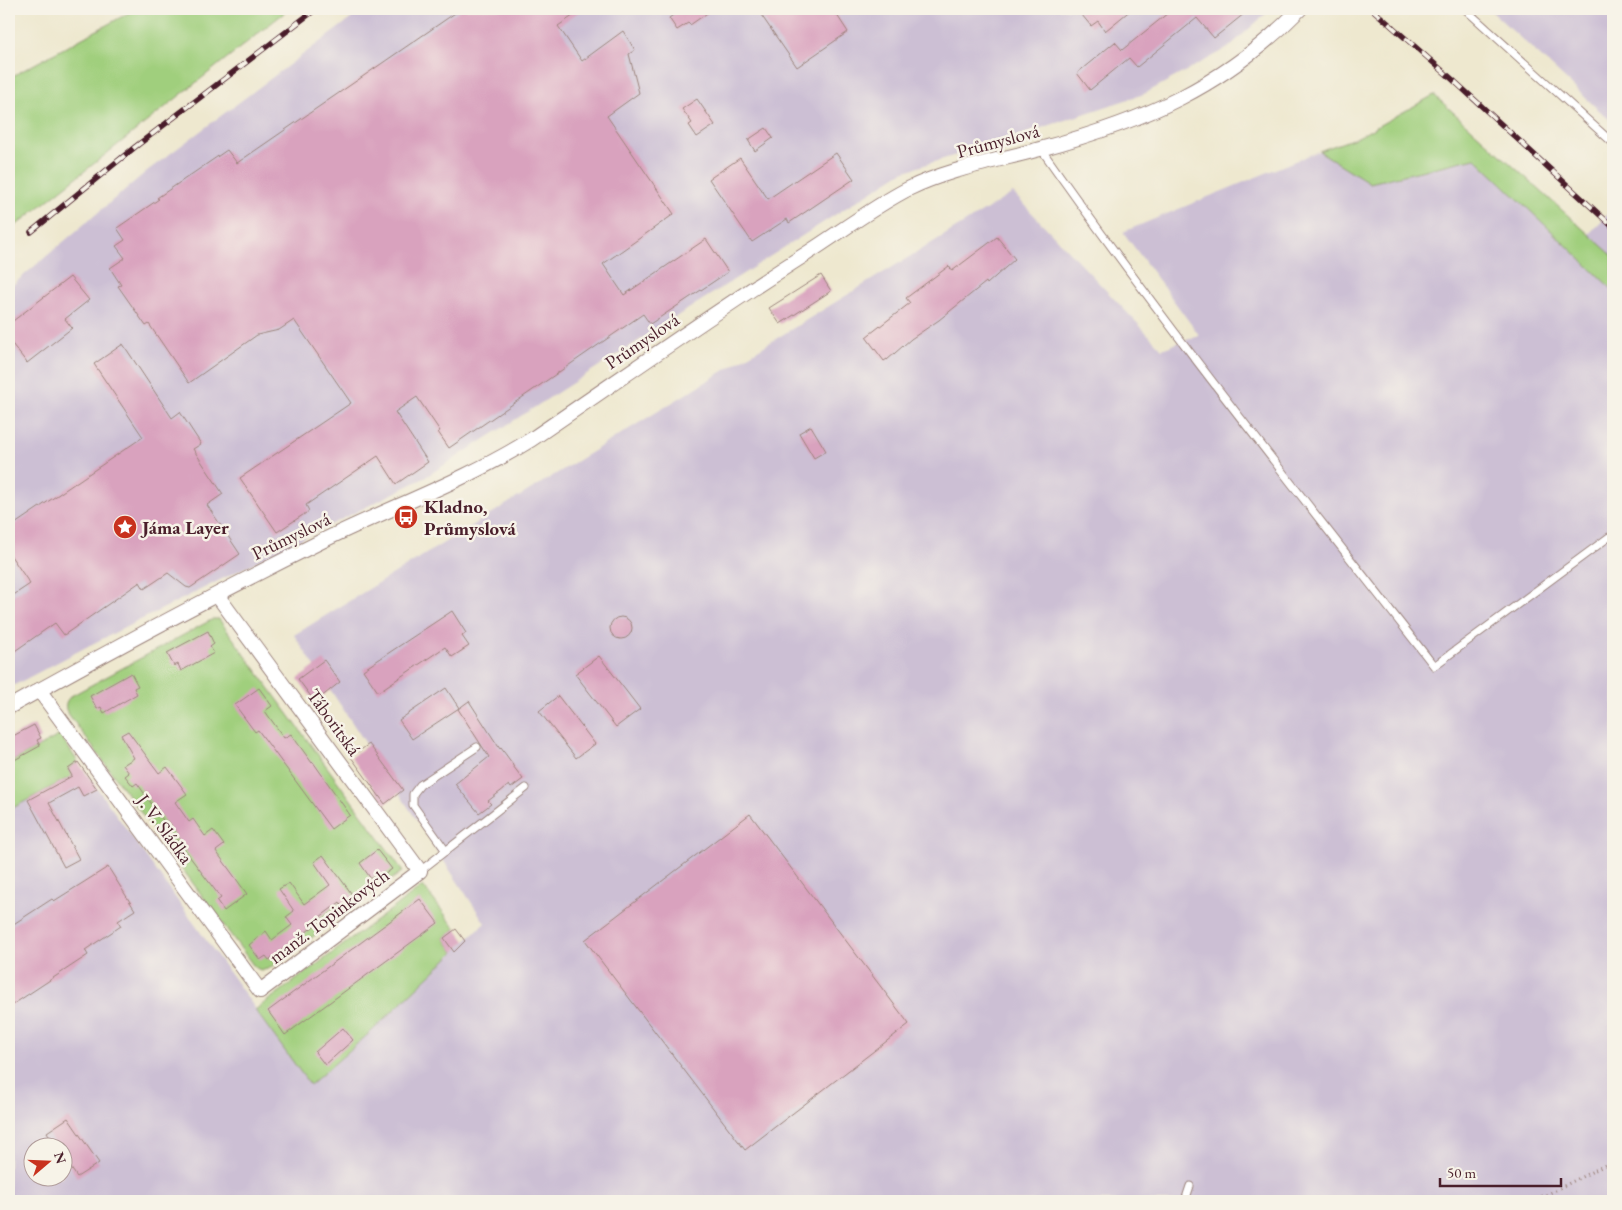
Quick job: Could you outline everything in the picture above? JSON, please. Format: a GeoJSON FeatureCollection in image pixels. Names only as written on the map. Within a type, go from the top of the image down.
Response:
{"type":"FeatureCollection","features":[{"type":"Feature","properties":{"kind":"street","name":"Průmyslová"},"geometry":{"type":"LineString","coordinates":[[9,707],[117,647],[321,541],[499,460],[532,440],[764,281],[907,190],[935,177],[1090,135],[1156,111],[1186,96],[1241,61],[1267,40],[1294,11]]}},
{"type":"Feature","properties":{"kind":"street","name":"Táboritská"},"geometry":{"type":"LineString","coordinates":[[217,595],[420,871]]}},
{"type":"Feature","properties":{"kind":"street","name":"J. V. Sládka"},"geometry":{"type":"LineString","coordinates":[[39,690],[260,991]]}},
{"type":"Feature","properties":{"kind":"street","name":"manž. Topinkových"},"geometry":{"type":"LineString","coordinates":[[260,991],[420,871]]}},
{"type":"Feature","properties":{"kind":"lane"},"geometry":{"type":"LineString","coordinates":[[1465,9],[1613,143]]}},
{"type":"Feature","properties":{"kind":"lane"},"geometry":{"type":"LineString","coordinates":[[1041,148],[1240,418],[1434,666],[1609,537],[1613,538]]}},
{"type":"Feature","properties":{"kind":"lane"},"geometry":{"type":"LineString","coordinates":[[446,851],[413,806],[413,794],[420,785],[477,747]]}},
{"type":"Feature","properties":{"kind":"lane"},"geometry":{"type":"LineString","coordinates":[[420,871],[526,788]]}},
{"type":"Feature","properties":{"kind":"lane"},"geometry":{"type":"LineString","coordinates":[[1185,1201],[1190,1186]]}},
{"type":"Feature","properties":{"kind":"path"},"geometry":{"type":"LineString","coordinates":[[1527,1201],[1548,1194],[1613,1161]]}},
{"type":"Feature","properties":{"kind":"shaded area"},"geometry":{"type":"Polygon","coordinates":[[[364,9],[1271,9],[1228,48],[1144,94],[902,172],[424,478],[90,645],[9,688],[9,288],[147,171],[364,9]]]}},
{"type":"Feature","properties":{"kind":"shaded area"},"geometry":{"type":"Polygon","coordinates":[[[1489,9],[1613,9],[1613,123],[1489,9]]]}},
{"type":"Feature","properties":{"kind":"shaded area"},"geometry":{"type":"Polygon","coordinates":[[[1319,151],[1370,183],[1475,158],[1613,290],[1613,1201],[9,1201],[9,810],[84,770],[310,1085],[485,923],[294,635],[1013,193],[1162,349],[1199,335],[1123,232],[1319,151]]]}},
{"type":"Feature","properties":{"kind":"shaded area"},"geometry":{"type":"Polygon","coordinates":[[[1613,209],[1613,257],[1589,234],[1613,209]]]}},
{"type":"Feature","properties":{"kind":"green space"},"geometry":{"type":"Polygon","coordinates":[[[136,9],[289,9],[9,231],[9,78],[136,9]]]}},
{"type":"Feature","properties":{"kind":"green space"},"geometry":{"type":"Polygon","coordinates":[[[1434,95],[1613,256],[1613,290],[1475,158],[1370,183],[1319,151],[1358,137],[1434,95]]]}},
{"type":"Feature","properties":{"kind":"green space"},"geometry":{"type":"Polygon","coordinates":[[[213,619],[219,619],[403,871],[270,968],[263,970],[253,965],[67,712],[66,708],[67,701],[71,696],[213,619]]]}},
{"type":"Feature","properties":{"kind":"green space"},"geometry":{"type":"Polygon","coordinates":[[[60,735],[78,762],[68,769],[72,776],[9,810],[9,763],[60,735]]]}},
{"type":"Feature","properties":{"kind":"green space"},"geometry":{"type":"Polygon","coordinates":[[[423,886],[456,929],[444,938],[454,952],[373,1030],[310,1085],[255,1010],[423,886]]]}},
{"type":"Feature","properties":{"kind":"building"},"geometry":{"type":"Polygon","coordinates":[[[461,9],[583,9],[558,26],[582,61],[623,31],[635,50],[629,54],[639,93],[607,116],[674,214],[603,264],[624,295],[706,239],[728,272],[650,324],[643,314],[449,448],[417,397],[395,412],[428,462],[396,484],[378,456],[306,505],[309,511],[277,532],[240,478],[351,403],[294,320],[279,330],[257,335],[189,383],[149,324],[146,326],[118,286],[121,285],[110,268],[125,258],[116,246],[125,240],[117,228],[227,150],[237,163],[461,9]]]}},
{"type":"Feature","properties":{"kind":"building"},"geometry":{"type":"Polygon","coordinates":[[[678,9],[713,9],[690,25],[688,23],[677,30],[669,18],[679,11],[678,9]]]}},
{"type":"Feature","properties":{"kind":"building"},"geometry":{"type":"Polygon","coordinates":[[[757,9],[833,9],[848,32],[797,67],[757,9]]]}},
{"type":"Feature","properties":{"kind":"building"},"geometry":{"type":"Polygon","coordinates":[[[1077,9],[1132,9],[1105,31],[1098,21],[1091,26],[1077,9]]]}},
{"type":"Feature","properties":{"kind":"building"},"geometry":{"type":"Polygon","coordinates":[[[1173,9],[1250,9],[1214,38],[1197,18],[1137,67],[1129,58],[1090,90],[1077,73],[1115,42],[1122,50],[1173,9]]]}},
{"type":"Feature","properties":{"kind":"building"},"geometry":{"type":"Polygon","coordinates":[[[697,99],[715,125],[697,137],[689,125],[692,123],[682,109],[697,99]]]}},
{"type":"Feature","properties":{"kind":"building"},"geometry":{"type":"Polygon","coordinates":[[[766,128],[773,138],[755,151],[748,140],[766,128]]]}},
{"type":"Feature","properties":{"kind":"building"},"geometry":{"type":"Polygon","coordinates":[[[836,153],[854,179],[789,223],[787,219],[752,242],[709,179],[740,158],[768,199],[836,153]]]}},
{"type":"Feature","properties":{"kind":"building"},"geometry":{"type":"Polygon","coordinates":[[[997,237],[1015,259],[987,284],[986,282],[884,361],[866,337],[910,303],[906,298],[949,266],[952,271],[997,237]]]}},
{"type":"Feature","properties":{"kind":"building"},"geometry":{"type":"Polygon","coordinates":[[[821,275],[831,291],[780,324],[769,308],[821,275]]]}},
{"type":"Feature","properties":{"kind":"building"},"geometry":{"type":"Polygon","coordinates":[[[70,277],[89,300],[65,319],[72,328],[27,363],[9,340],[9,324],[70,277]]]}},
{"type":"Feature","properties":{"kind":"building"},"geometry":{"type":"Polygon","coordinates":[[[123,344],[172,418],[180,412],[201,444],[193,449],[223,494],[207,505],[240,554],[190,588],[168,573],[144,589],[140,582],[64,635],[55,623],[9,655],[9,598],[30,584],[9,553],[9,528],[143,437],[94,364],[123,344]]]}},
{"type":"Feature","properties":{"kind":"building"},"geometry":{"type":"Polygon","coordinates":[[[811,426],[826,451],[814,458],[799,433],[811,426]]]}},
{"type":"Feature","properties":{"kind":"building"},"geometry":{"type":"Polygon","coordinates":[[[452,611],[466,633],[462,636],[469,646],[452,657],[445,647],[378,692],[363,670],[452,611]]]}},
{"type":"Feature","properties":{"kind":"building"},"geometry":{"type":"Polygon","coordinates":[[[621,617],[629,620],[632,628],[629,636],[621,639],[613,636],[610,628],[613,620],[621,617]]]}},
{"type":"Feature","properties":{"kind":"building"},"geometry":{"type":"Polygon","coordinates":[[[208,631],[214,644],[210,647],[214,653],[181,671],[178,664],[174,666],[167,653],[208,631]]]}},
{"type":"Feature","properties":{"kind":"building"},"geometry":{"type":"Polygon","coordinates":[[[599,656],[640,709],[616,727],[575,674],[599,656]]]}},
{"type":"Feature","properties":{"kind":"building"},"geometry":{"type":"Polygon","coordinates":[[[324,660],[340,682],[315,702],[298,679],[324,660]]]}},
{"type":"Feature","properties":{"kind":"building"},"geometry":{"type":"Polygon","coordinates":[[[131,673],[138,686],[134,688],[137,694],[104,713],[101,707],[97,709],[90,696],[131,673]]]}},
{"type":"Feature","properties":{"kind":"building"},"geometry":{"type":"Polygon","coordinates":[[[259,688],[272,706],[265,711],[284,738],[291,734],[350,815],[331,829],[258,730],[255,732],[235,705],[259,688]]]}},
{"type":"Feature","properties":{"kind":"building"},"geometry":{"type":"Polygon","coordinates":[[[446,688],[459,708],[412,739],[399,720],[446,688]]]}},
{"type":"Feature","properties":{"kind":"building"},"geometry":{"type":"Polygon","coordinates":[[[558,696],[595,744],[576,758],[539,711],[558,696]]]}},
{"type":"Feature","properties":{"kind":"building"},"geometry":{"type":"Polygon","coordinates":[[[469,701],[500,749],[523,779],[511,788],[509,785],[488,801],[491,804],[479,813],[455,784],[489,757],[458,709],[469,701]]]}},
{"type":"Feature","properties":{"kind":"building"},"geometry":{"type":"Polygon","coordinates":[[[34,725],[41,738],[37,740],[40,746],[9,763],[9,738],[34,725]]]}},
{"type":"Feature","properties":{"kind":"building"},"geometry":{"type":"Polygon","coordinates":[[[128,731],[159,773],[167,767],[187,794],[175,802],[189,822],[193,819],[205,836],[213,830],[224,845],[216,851],[247,894],[224,911],[217,901],[221,898],[137,783],[133,786],[125,776],[129,773],[123,765],[134,758],[121,735],[128,731]]]}},
{"type":"Feature","properties":{"kind":"building"},"geometry":{"type":"Polygon","coordinates":[[[369,744],[403,790],[385,804],[351,757],[369,744]]]}},
{"type":"Feature","properties":{"kind":"building"},"geometry":{"type":"Polygon","coordinates":[[[78,762],[97,789],[83,796],[78,787],[49,803],[79,859],[64,867],[28,800],[72,776],[68,769],[78,762]]]}},
{"type":"Feature","properties":{"kind":"building"},"geometry":{"type":"Polygon","coordinates":[[[750,814],[909,1024],[745,1150],[585,940],[750,814]]]}},
{"type":"Feature","properties":{"kind":"building"},"geometry":{"type":"Polygon","coordinates":[[[377,850],[392,869],[380,878],[377,874],[371,879],[360,863],[377,850]]]}},
{"type":"Feature","properties":{"kind":"building"},"geometry":{"type":"Polygon","coordinates":[[[323,855],[354,897],[342,906],[340,902],[316,920],[318,923],[269,960],[266,956],[260,960],[249,945],[266,931],[272,940],[292,925],[286,917],[294,911],[279,889],[289,883],[304,904],[330,885],[314,862],[323,855]]]}},
{"type":"Feature","properties":{"kind":"building"},"geometry":{"type":"Polygon","coordinates":[[[108,867],[135,910],[118,921],[121,926],[85,950],[88,955],[9,1007],[9,927],[52,899],[54,901],[108,867]]]}},
{"type":"Feature","properties":{"kind":"building"},"geometry":{"type":"Polygon","coordinates":[[[420,899],[438,923],[285,1035],[268,1011],[420,899]]]}},
{"type":"Feature","properties":{"kind":"building"},"geometry":{"type":"Polygon","coordinates":[[[456,929],[465,941],[454,952],[444,938],[456,929]]]}},
{"type":"Feature","properties":{"kind":"building"},"geometry":{"type":"Polygon","coordinates":[[[343,1028],[353,1040],[325,1065],[315,1052],[343,1028]]]}},
{"type":"Feature","properties":{"kind":"building"},"geometry":{"type":"Polygon","coordinates":[[[68,1118],[99,1163],[77,1177],[72,1170],[72,1138],[51,1138],[47,1132],[68,1118]]]}},
{"type":"Feature","properties":{"kind":"railway"},"geometry":{"type":"LineString","coordinates":[[31,232],[135,147],[316,9]]}},
{"type":"Feature","properties":{"kind":"railway"},"geometry":{"type":"LineString","coordinates":[[1372,9],[1452,79],[1613,227]]}},
{"type":"Feature","properties":{"kind":"place","name":"Kladno, Průmyslová"},"geometry":{"type":"Point","coordinates":[406,517]}},
{"type":"Feature","properties":{"kind":"place","name":"Jáma Layer"},"geometry":{"type":"Point","coordinates":[125,527]}}]}
